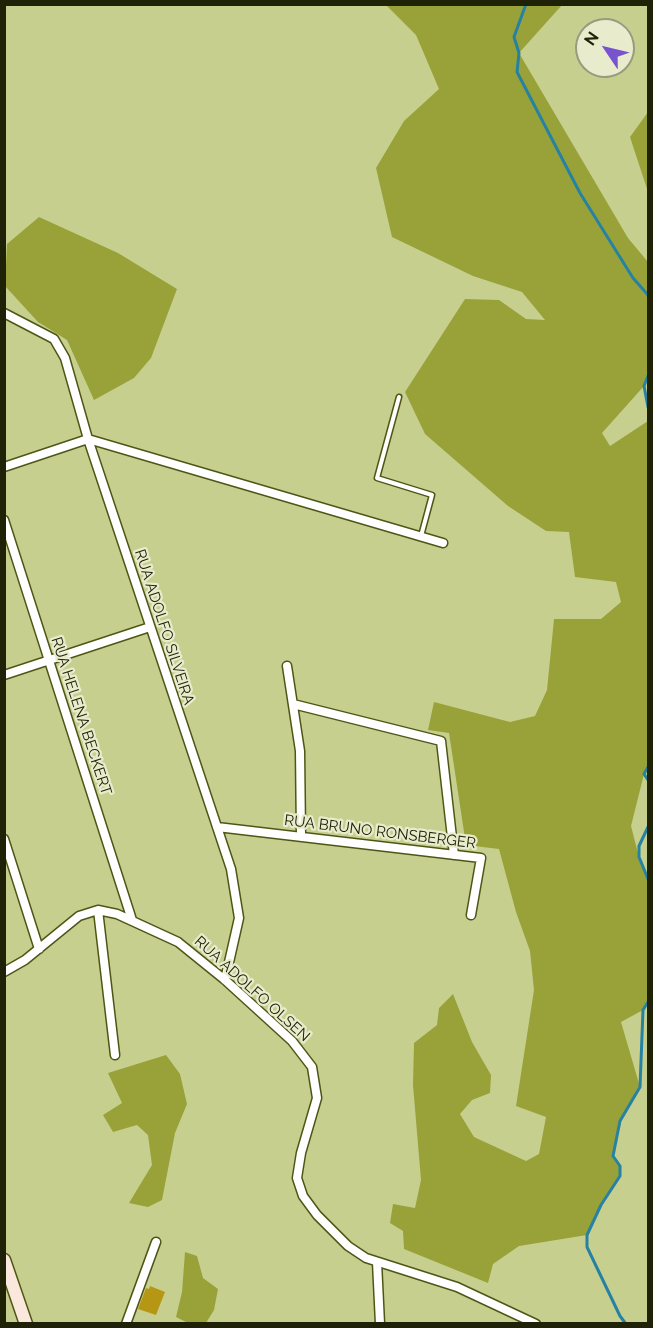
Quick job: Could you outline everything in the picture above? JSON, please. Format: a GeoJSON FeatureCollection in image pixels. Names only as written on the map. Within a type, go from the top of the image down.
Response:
{"type":"FeatureCollection","features":[{"type":"Feature","properties":{"kind":"main road"},"geometry":{"type":"LineString","coordinates":[[4,1260],[26,1323]]}},
{"type":"Feature","properties":{"kind":"street","name":"RUA ADOLFO SILVEIRA"},"geometry":{"type":"LineString","coordinates":[[4,313],[48,335],[58,344],[231,869],[238,903],[236,938],[225,980]]}},
{"type":"Feature","properties":{"kind":"street"},"geometry":{"type":"LineString","coordinates":[[4,467],[88,439],[442,543]]}},
{"type":"Feature","properties":{"kind":"street","name":"RUA HELENA BECKERT"},"geometry":{"type":"LineString","coordinates":[[4,520],[132,920]]}},
{"type":"Feature","properties":{"kind":"street"},"geometry":{"type":"LineString","coordinates":[[4,675],[150,627]]}},
{"type":"Feature","properties":{"kind":"street"},"geometry":{"type":"LineString","coordinates":[[288,666],[300,751],[302,835]]}},
{"type":"Feature","properties":{"kind":"street"},"geometry":{"type":"LineString","coordinates":[[293,704],[441,741],[454,855]]}},
{"type":"Feature","properties":{"kind":"street","name":"RUA BRUNO RONSBERGER"},"geometry":{"type":"LineString","coordinates":[[217,827],[302,835],[481,858],[471,915]]}},
{"type":"Feature","properties":{"kind":"street"},"geometry":{"type":"LineString","coordinates":[[4,839],[39,948]]}},
{"type":"Feature","properties":{"kind":"street"},"geometry":{"type":"LineString","coordinates":[[4,972],[16,967],[79,916],[98,910],[115,1055]]}},
{"type":"Feature","properties":{"kind":"street","name":"RUA ADOLFO OLSEN"},"geometry":{"type":"LineString","coordinates":[[98,910],[132,920],[178,942],[225,980],[292,1041],[308,1059],[316,1078],[317,1098],[298,1166],[299,1188],[308,1205],[343,1242],[357,1254],[458,1287],[536,1323]]}},
{"type":"Feature","properties":{"kind":"street"},"geometry":{"type":"LineString","coordinates":[[126,1323],[156,1242]]}},
{"type":"Feature","properties":{"kind":"street"},"geometry":{"type":"LineString","coordinates":[[377,1262],[380,1323]]}},
{"type":"Feature","properties":{"kind":"lane"},"geometry":{"type":"LineString","coordinates":[[399,398],[377,478],[432,495],[420,536]]}},
{"type":"Feature","properties":{"kind":"green space"},"geometry":{"type":"Polygon","coordinates":[[[386,5],[562,5],[519,53],[628,238],[648,262],[648,376],[644,386],[602,433],[610,446],[648,421],[648,767],[644,774],[631,826],[639,857],[648,879],[648,1002],[643,1010],[621,1022],[640,1087],[620,1121],[613,1156],[620,1166],[620,1176],[601,1205],[587,1235],[519,1246],[493,1264],[488,1283],[404,1249],[403,1231],[390,1223],[393,1204],[415,1208],[421,1180],[413,1085],[414,1043],[437,1025],[439,1008],[453,994],[472,1042],[491,1075],[490,1093],[472,1100],[460,1114],[474,1137],[526,1161],[539,1154],[546,1117],[516,1106],[534,990],[530,951],[516,912],[499,849],[466,845],[449,733],[428,730],[434,702],[510,722],[535,716],[547,690],[554,619],[601,619],[621,602],[616,582],[575,577],[569,532],[546,531],[508,506],[425,434],[405,392],[465,299],[499,300],[526,319],[545,320],[522,292],[473,276],[392,237],[376,168],[404,121],[439,89],[416,35],[386,5]]]}},
{"type":"Feature","properties":{"kind":"green space"},"geometry":{"type":"Polygon","coordinates":[[[648,112],[648,192],[630,137],[648,112]]]}},
{"type":"Feature","properties":{"kind":"green space"},"geometry":{"type":"Polygon","coordinates":[[[39,217],[118,253],[177,289],[151,358],[134,378],[94,400],[67,340],[38,322],[5,286],[7,244],[39,217]]]}},
{"type":"Feature","properties":{"kind":"green space"},"geometry":{"type":"Polygon","coordinates":[[[166,1055],[180,1074],[187,1104],[175,1133],[162,1200],[148,1207],[129,1203],[152,1165],[148,1135],[137,1125],[113,1132],[103,1115],[122,1103],[108,1073],[166,1055]]]}},
{"type":"Feature","properties":{"kind":"green space"},"geometry":{"type":"Polygon","coordinates":[[[185,1252],[197,1256],[203,1278],[218,1289],[214,1310],[206,1323],[188,1323],[176,1317],[182,1292],[185,1252]]]}},
{"type":"Feature","properties":{"kind":"building"},"geometry":{"type":"Polygon","coordinates":[[[150,1286],[165,1292],[156,1315],[138,1309],[146,1288],[149,1289],[150,1286]]]}},
{"type":"Feature","properties":{"kind":"waterway"},"geometry":{"type":"LineString","coordinates":[[526,4],[514,37],[519,53],[517,72],[580,193],[633,278],[648,295]]}},
{"type":"Feature","properties":{"kind":"waterway"},"geometry":{"type":"LineString","coordinates":[[648,376],[644,386],[648,407]]}},
{"type":"Feature","properties":{"kind":"waterway"},"geometry":{"type":"LineString","coordinates":[[648,767],[644,774],[648,780]]}},
{"type":"Feature","properties":{"kind":"waterway"},"geometry":{"type":"LineString","coordinates":[[648,827],[639,846],[639,857],[648,879]]}},
{"type":"Feature","properties":{"kind":"waterway"},"geometry":{"type":"LineString","coordinates":[[626,1324],[587,1247],[587,1235],[601,1205],[620,1176],[620,1166],[613,1156],[620,1121],[640,1087],[643,1010],[648,1002]]}}]}
